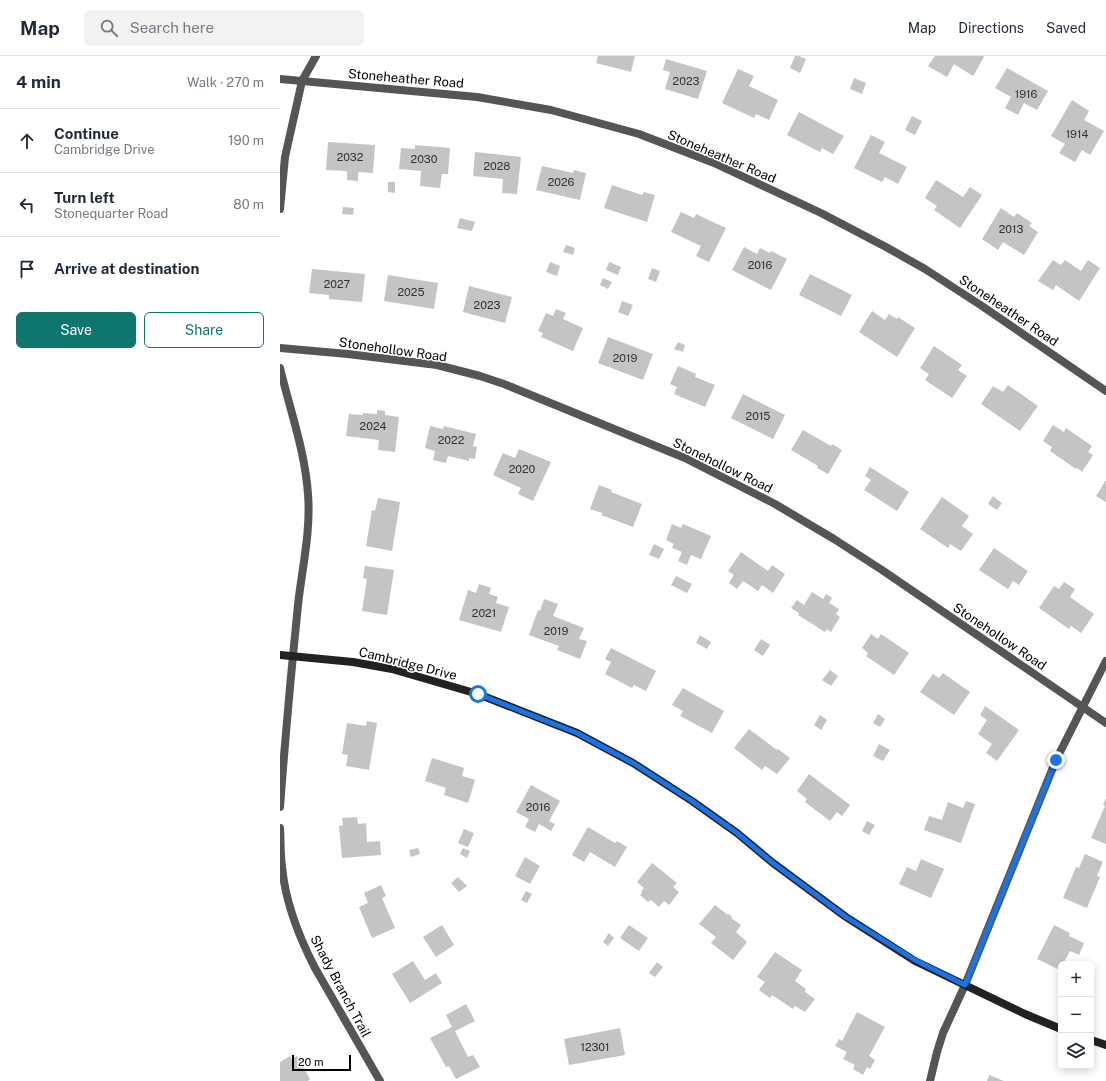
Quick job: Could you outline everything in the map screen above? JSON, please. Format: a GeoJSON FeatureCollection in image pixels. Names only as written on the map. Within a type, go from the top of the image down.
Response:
{"type":"FeatureCollection","features":[{"type":"Feature","properties":{"kind":"street"},"geometry":{"type":"LineString","coordinates":[[280,208],[285,157],[302,81],[316,56]]}},
{"type":"Feature","properties":{"kind":"street","name":"Stoneheather Road"},"geometry":{"type":"LineString","coordinates":[[280,79],[477,97],[552,110],[639,134],[721,166],[821,213],[886,246],[982,306],[1106,391]]}},
{"type":"Feature","properties":{"kind":"street","name":"Stonehollow Road"},"geometry":{"type":"LineString","coordinates":[[280,348],[436,364],[504,384],[685,458],[775,504],[834,539],[1106,723]]}},
{"type":"Feature","properties":{"kind":"street"},"geometry":{"type":"LineString","coordinates":[[280,368],[305,467],[308,495],[308,529],[298,604],[285,734],[280,807]]}},
{"type":"Feature","properties":{"kind":"street","name":"Cambridge Drive"},"geometry":{"type":"LineString","coordinates":[[280,655],[353,662],[392,669],[478,694],[577,733],[633,763],[692,801],[737,833],[773,863],[846,917],[915,960],[1025,1014],[1058,1028]]}},
{"type":"Feature","properties":{"kind":"street"},"geometry":{"type":"LineString","coordinates":[[930,1081],[943,1033],[965,985],[1056,760],[1106,661]]}},
{"type":"Feature","properties":{"kind":"street","name":"Shady Branch Trail"},"geometry":{"type":"LineString","coordinates":[[280,828],[282,866],[285,886],[291,911],[306,949],[315,968],[380,1081]]}},
{"type":"Feature","properties":{"kind":"street"},"geometry":{"type":"LineString","coordinates":[[1094,1041],[1106,1045]]}},
{"type":"Feature","properties":{"kind":"building"},"geometry":{"type":"Polygon","coordinates":[[[598,56],[635,56],[631,72],[596,63],[598,56]]]}},
{"type":"Feature","properties":{"kind":"building"},"geometry":{"type":"Polygon","coordinates":[[[795,56],[806,59],[800,73],[790,68],[795,56]]]}},
{"type":"Feature","properties":{"kind":"building"},"geometry":{"type":"Polygon","coordinates":[[[935,56],[984,57],[973,76],[954,64],[947,77],[928,66],[935,56]]]}},
{"type":"Feature","properties":{"kind":"building"},"geometry":{"type":"Polygon","coordinates":[[[666,59],[707,71],[698,99],[665,89],[670,72],[663,70],[666,59]]]}},
{"type":"Feature","properties":{"kind":"building"},"geometry":{"type":"Polygon","coordinates":[[[1007,68],[1048,91],[1037,110],[1024,103],[1018,115],[1005,108],[1011,97],[995,88],[1007,68]]]}},
{"type":"Feature","properties":{"kind":"building"},"geometry":{"type":"Polygon","coordinates":[[[738,69],[754,76],[749,86],[778,100],[769,120],[756,114],[754,118],[722,103],[738,69]]]}},
{"type":"Feature","properties":{"kind":"building"},"geometry":{"type":"Polygon","coordinates":[[[854,78],[866,83],[862,94],[850,89],[854,78]]]}},
{"type":"Feature","properties":{"kind":"building"},"geometry":{"type":"Polygon","coordinates":[[[1072,100],[1089,111],[1084,120],[1104,131],[1090,155],[1082,150],[1075,162],[1059,153],[1065,144],[1051,136],[1072,100]]]}},
{"type":"Feature","properties":{"kind":"building"},"geometry":{"type":"Polygon","coordinates":[[[799,112],[844,136],[833,154],[822,148],[820,152],[787,135],[799,112]]]}},
{"type":"Feature","properties":{"kind":"building"},"geometry":{"type":"Polygon","coordinates":[[[912,116],[922,121],[915,135],[905,130],[912,116]]]}},
{"type":"Feature","properties":{"kind":"building"},"geometry":{"type":"Polygon","coordinates":[[[871,135],[885,142],[879,153],[907,167],[898,184],[885,177],[882,182],[854,168],[871,135]]]}},
{"type":"Feature","properties":{"kind":"building"},"geometry":{"type":"Polygon","coordinates":[[[328,142],[375,145],[373,173],[358,172],[358,181],[347,180],[347,171],[326,170],[328,142]]]}},
{"type":"Feature","properties":{"kind":"building"},"geometry":{"type":"Polygon","coordinates":[[[415,145],[450,148],[448,174],[442,174],[440,188],[420,186],[421,171],[399,169],[401,148],[415,149],[415,145]]]}},
{"type":"Feature","properties":{"kind":"building"},"geometry":{"type":"Polygon","coordinates":[[[475,152],[521,157],[517,194],[502,193],[503,179],[473,176],[475,152]]]}},
{"type":"Feature","properties":{"kind":"building"},"geometry":{"type":"Polygon","coordinates":[[[542,166],[573,173],[574,170],[586,173],[580,200],[536,190],[542,166]]]}},
{"type":"Feature","properties":{"kind":"building"},"geometry":{"type":"Polygon","coordinates":[[[936,180],[963,197],[970,187],[982,195],[960,228],[934,210],[937,206],[925,198],[936,180]]]}},
{"type":"Feature","properties":{"kind":"building"},"geometry":{"type":"Polygon","coordinates":[[[388,182],[395,182],[395,193],[388,192],[388,182]]]}},
{"type":"Feature","properties":{"kind":"building"},"geometry":{"type":"Polygon","coordinates":[[[612,185],[642,195],[644,192],[655,195],[647,222],[604,208],[612,185]]]}},
{"type":"Feature","properties":{"kind":"building"},"geometry":{"type":"Polygon","coordinates":[[[343,207],[354,208],[353,215],[342,214],[343,207]]]}},
{"type":"Feature","properties":{"kind":"building"},"geometry":{"type":"Polygon","coordinates":[[[1001,208],[1014,217],[1017,213],[1032,223],[1029,226],[1038,232],[1024,255],[1003,242],[998,250],[982,239],[1001,208]]]}},
{"type":"Feature","properties":{"kind":"building"},"geometry":{"type":"Polygon","coordinates":[[[681,212],[694,218],[696,214],[726,228],[709,262],[696,256],[701,246],[671,232],[681,212]]]}},
{"type":"Feature","properties":{"kind":"building"},"geometry":{"type":"Polygon","coordinates":[[[460,218],[475,222],[472,231],[457,228],[460,218]]]}},
{"type":"Feature","properties":{"kind":"building"},"geometry":{"type":"Polygon","coordinates":[[[566,245],[575,248],[573,255],[563,252],[566,245]]]}},
{"type":"Feature","properties":{"kind":"building"},"geometry":{"type":"Polygon","coordinates":[[[744,247],[757,254],[760,248],[770,253],[771,251],[787,259],[771,290],[732,270],[744,247]]]}},
{"type":"Feature","properties":{"kind":"building"},"geometry":{"type":"Polygon","coordinates":[[[1053,260],[1061,265],[1065,260],[1081,271],[1088,260],[1100,268],[1079,301],[1056,285],[1053,290],[1038,281],[1053,260]]]}},
{"type":"Feature","properties":{"kind":"building"},"geometry":{"type":"Polygon","coordinates":[[[550,262],[560,266],[557,276],[546,272],[550,262]]]}},
{"type":"Feature","properties":{"kind":"building"},"geometry":{"type":"Polygon","coordinates":[[[609,262],[621,267],[618,275],[606,270],[609,262]]]}},
{"type":"Feature","properties":{"kind":"building"},"geometry":{"type":"Polygon","coordinates":[[[652,268],[660,271],[656,282],[648,279],[652,268]]]}},
{"type":"Feature","properties":{"kind":"building"},"geometry":{"type":"Polygon","coordinates":[[[312,269],[365,274],[362,302],[329,299],[329,295],[309,293],[312,269]]]}},
{"type":"Feature","properties":{"kind":"building"},"geometry":{"type":"Polygon","coordinates":[[[810,274],[852,295],[841,316],[799,295],[810,274]]]}},
{"type":"Feature","properties":{"kind":"building"},"geometry":{"type":"Polygon","coordinates":[[[388,275],[438,283],[434,309],[384,301],[388,275]]]}},
{"type":"Feature","properties":{"kind":"building"},"geometry":{"type":"Polygon","coordinates":[[[603,278],[612,282],[608,289],[600,285],[603,278]]]}},
{"type":"Feature","properties":{"kind":"building"},"geometry":{"type":"Polygon","coordinates":[[[469,286],[512,297],[505,323],[463,312],[469,286]]]}},
{"type":"Feature","properties":{"kind":"building"},"geometry":{"type":"Polygon","coordinates":[[[622,301],[633,305],[628,316],[618,312],[622,301]]]}},
{"type":"Feature","properties":{"kind":"building"},"geometry":{"type":"Polygon","coordinates":[[[556,309],[566,313],[563,319],[583,328],[573,351],[541,337],[543,333],[538,331],[546,313],[553,316],[556,309]]]}},
{"type":"Feature","properties":{"kind":"building"},"geometry":{"type":"Polygon","coordinates":[[[872,311],[885,320],[889,314],[897,319],[898,317],[915,328],[897,357],[859,332],[872,311]]]}},
{"type":"Feature","properties":{"kind":"building"},"geometry":{"type":"Polygon","coordinates":[[[608,337],[653,354],[643,380],[598,363],[608,337]]]}},
{"type":"Feature","properties":{"kind":"building"},"geometry":{"type":"Polygon","coordinates":[[[678,342],[685,345],[683,352],[674,349],[678,342]]]}},
{"type":"Feature","properties":{"kind":"building"},"geometry":{"type":"Polygon","coordinates":[[[934,346],[962,365],[958,370],[967,376],[952,398],[925,380],[929,374],[920,368],[934,346]]]}},
{"type":"Feature","properties":{"kind":"building"},"geometry":{"type":"Polygon","coordinates":[[[678,366],[696,374],[695,377],[715,385],[705,407],[674,394],[677,387],[670,384],[678,366]]]}},
{"type":"Feature","properties":{"kind":"building"},"geometry":{"type":"Polygon","coordinates":[[[1008,385],[1038,406],[1020,431],[981,404],[993,386],[1003,392],[1008,385]]]}},
{"type":"Feature","properties":{"kind":"building"},"geometry":{"type":"Polygon","coordinates":[[[743,394],[785,415],[773,439],[731,418],[743,394]]]}},
{"type":"Feature","properties":{"kind":"building"},"geometry":{"type":"Polygon","coordinates":[[[377,410],[385,411],[385,415],[399,417],[395,452],[378,450],[379,440],[346,436],[349,414],[377,414],[377,410]]]}},
{"type":"Feature","properties":{"kind":"building"},"geometry":{"type":"Polygon","coordinates":[[[1053,425],[1064,432],[1066,428],[1092,446],[1088,452],[1093,455],[1082,472],[1050,451],[1052,447],[1043,441],[1053,425]]]}},
{"type":"Feature","properties":{"kind":"building"},"geometry":{"type":"Polygon","coordinates":[[[430,426],[443,429],[444,426],[476,434],[473,446],[477,447],[475,459],[469,458],[469,461],[448,456],[446,463],[433,460],[435,451],[425,448],[430,426]]]}},
{"type":"Feature","properties":{"kind":"building"},"geometry":{"type":"Polygon","coordinates":[[[803,430],[831,446],[832,444],[842,450],[828,474],[817,468],[818,466],[791,450],[803,430]]]}},
{"type":"Feature","properties":{"kind":"building"},"geometry":{"type":"Polygon","coordinates":[[[519,449],[551,462],[533,501],[518,494],[521,488],[493,475],[503,453],[515,458],[519,449]]]}},
{"type":"Feature","properties":{"kind":"building"},"geometry":{"type":"Polygon","coordinates":[[[870,467],[909,492],[897,511],[864,490],[871,480],[865,476],[870,467]]]}},
{"type":"Feature","properties":{"kind":"building"},"geometry":{"type":"Polygon","coordinates":[[[1106,480],[1106,502],[1096,496],[1106,480]]]}},
{"type":"Feature","properties":{"kind":"building"},"geometry":{"type":"Polygon","coordinates":[[[599,485],[612,490],[611,492],[642,504],[633,527],[601,515],[602,513],[590,509],[599,485]]]}},
{"type":"Feature","properties":{"kind":"building"},"geometry":{"type":"Polygon","coordinates":[[[993,496],[1002,503],[997,510],[988,504],[993,496]]]}},
{"type":"Feature","properties":{"kind":"building"},"geometry":{"type":"Polygon","coordinates":[[[942,497],[969,516],[962,526],[973,534],[961,551],[950,544],[948,548],[920,529],[942,497]]]}},
{"type":"Feature","properties":{"kind":"building"},"geometry":{"type":"Polygon","coordinates":[[[378,498],[400,502],[392,551],[366,546],[372,510],[375,511],[378,498]]]}},
{"type":"Feature","properties":{"kind":"building"},"geometry":{"type":"Polygon","coordinates":[[[672,524],[681,528],[683,524],[711,536],[701,559],[691,555],[687,565],[678,561],[682,552],[672,548],[674,544],[666,540],[672,524]]]}},
{"type":"Feature","properties":{"kind":"building"},"geometry":{"type":"Polygon","coordinates":[[[654,544],[664,549],[659,559],[649,555],[654,544]]]}},
{"type":"Feature","properties":{"kind":"building"},"geometry":{"type":"Polygon","coordinates":[[[994,548],[1028,571],[1019,585],[1013,581],[1008,589],[979,570],[994,548]]]}},
{"type":"Feature","properties":{"kind":"building"},"geometry":{"type":"Polygon","coordinates":[[[741,552],[768,571],[772,565],[785,574],[773,593],[762,585],[758,591],[743,581],[737,589],[729,583],[734,575],[728,571],[741,552]]]}},
{"type":"Feature","properties":{"kind":"building"},"geometry":{"type":"Polygon","coordinates":[[[365,566],[394,570],[387,615],[362,611],[367,579],[363,578],[365,566]]]}},
{"type":"Feature","properties":{"kind":"building"},"geometry":{"type":"Polygon","coordinates":[[[676,576],[692,584],[687,593],[671,585],[676,576]]]}},
{"type":"Feature","properties":{"kind":"building"},"geometry":{"type":"Polygon","coordinates":[[[1064,582],[1075,589],[1070,597],[1094,614],[1081,633],[1071,626],[1069,629],[1039,608],[1054,586],[1059,589],[1064,582]]]}},
{"type":"Feature","properties":{"kind":"building"},"geometry":{"type":"Polygon","coordinates":[[[479,584],[491,588],[489,594],[498,597],[496,603],[509,607],[501,632],[459,620],[468,590],[476,593],[479,584]]]}},
{"type":"Feature","properties":{"kind":"building"},"geometry":{"type":"Polygon","coordinates":[[[812,592],[823,599],[826,594],[832,598],[829,603],[839,609],[836,614],[840,617],[831,632],[827,629],[825,632],[798,615],[799,613],[791,608],[797,600],[804,605],[812,592]]]}},
{"type":"Feature","properties":{"kind":"building"},"geometry":{"type":"Polygon","coordinates":[[[544,599],[558,604],[553,616],[584,628],[579,639],[587,641],[580,659],[557,650],[559,646],[529,635],[538,610],[540,611],[544,599]]]}},
{"type":"Feature","properties":{"kind":"building"},"geometry":{"type":"Polygon","coordinates":[[[871,634],[878,639],[881,634],[909,653],[894,675],[866,656],[868,653],[862,648],[871,634]]]}},
{"type":"Feature","properties":{"kind":"building"},"geometry":{"type":"Polygon","coordinates":[[[700,635],[711,642],[707,649],[696,643],[700,635]]]}},
{"type":"Feature","properties":{"kind":"building"},"geometry":{"type":"Polygon","coordinates":[[[761,639],[770,645],[763,656],[754,650],[761,639]]]}},
{"type":"Feature","properties":{"kind":"building"},"geometry":{"type":"Polygon","coordinates":[[[611,648],[656,671],[646,691],[634,685],[632,688],[605,674],[611,662],[605,659],[611,648]]]}},
{"type":"Feature","properties":{"kind":"building"},"geometry":{"type":"Polygon","coordinates":[[[830,670],[838,676],[831,686],[822,680],[830,670]]]}},
{"type":"Feature","properties":{"kind":"building"},"geometry":{"type":"Polygon","coordinates":[[[943,673],[970,692],[954,715],[920,692],[933,674],[939,678],[943,673]]]}},
{"type":"Feature","properties":{"kind":"building"},"geometry":{"type":"Polygon","coordinates":[[[683,688],[724,711],[712,733],[680,716],[683,711],[672,705],[683,688]]]}},
{"type":"Feature","properties":{"kind":"building"},"geometry":{"type":"Polygon","coordinates":[[[985,706],[1019,730],[997,761],[986,753],[992,744],[978,734],[987,720],[980,715],[985,706]]]}},
{"type":"Feature","properties":{"kind":"building"},"geometry":{"type":"Polygon","coordinates":[[[878,714],[885,719],[880,727],[873,723],[878,714]]]}},
{"type":"Feature","properties":{"kind":"building"},"geometry":{"type":"Polygon","coordinates":[[[820,715],[827,720],[821,730],[814,725],[820,715]]]}},
{"type":"Feature","properties":{"kind":"building"},"geometry":{"type":"Polygon","coordinates":[[[367,721],[377,723],[369,770],[346,766],[348,755],[342,754],[347,723],[366,726],[367,721]]]}},
{"type":"Feature","properties":{"kind":"building"},"geometry":{"type":"Polygon","coordinates":[[[749,729],[790,758],[777,774],[765,766],[762,770],[734,748],[749,729]]]}},
{"type":"Feature","properties":{"kind":"building"},"geometry":{"type":"Polygon","coordinates":[[[879,744],[890,750],[883,761],[873,756],[879,744]]]}},
{"type":"Feature","properties":{"kind":"building"},"geometry":{"type":"Polygon","coordinates":[[[432,758],[464,768],[462,776],[475,780],[468,803],[444,795],[446,788],[425,781],[432,758]]]}},
{"type":"Feature","properties":{"kind":"building"},"geometry":{"type":"Polygon","coordinates":[[[809,774],[850,805],[842,816],[837,812],[830,821],[805,802],[807,799],[797,791],[809,774]]]}},
{"type":"Feature","properties":{"kind":"building"},"geometry":{"type":"Polygon","coordinates":[[[531,785],[560,801],[549,821],[555,824],[551,831],[539,824],[535,832],[525,827],[529,819],[516,812],[531,785]]]}},
{"type":"Feature","properties":{"kind":"building"},"geometry":{"type":"Polygon","coordinates":[[[1106,798],[1106,844],[1091,838],[1105,806],[1103,805],[1106,798]]]}},
{"type":"Feature","properties":{"kind":"building"},"geometry":{"type":"Polygon","coordinates":[[[966,801],[975,804],[961,843],[924,830],[929,816],[942,820],[948,802],[963,808],[966,801]]]}},
{"type":"Feature","properties":{"kind":"building"},"geometry":{"type":"Polygon","coordinates":[[[357,817],[358,824],[366,823],[367,842],[380,841],[381,855],[342,858],[339,826],[343,825],[342,818],[357,817]]]}},
{"type":"Feature","properties":{"kind":"building"},"geometry":{"type":"Polygon","coordinates":[[[867,821],[875,825],[869,835],[862,831],[867,821]]]}},
{"type":"Feature","properties":{"kind":"building"},"geometry":{"type":"Polygon","coordinates":[[[588,827],[615,843],[617,841],[627,847],[615,867],[590,852],[584,862],[572,855],[588,827]]]}},
{"type":"Feature","properties":{"kind":"building"},"geometry":{"type":"Polygon","coordinates":[[[464,829],[474,833],[468,847],[458,843],[464,829]]]}},
{"type":"Feature","properties":{"kind":"building"},"geometry":{"type":"Polygon","coordinates":[[[418,848],[420,854],[411,857],[409,850],[418,848]]]}},
{"type":"Feature","properties":{"kind":"building"},"geometry":{"type":"Polygon","coordinates":[[[463,848],[470,851],[467,858],[460,854],[463,848]]]}},
{"type":"Feature","properties":{"kind":"building"},"geometry":{"type":"Polygon","coordinates":[[[1085,854],[1103,862],[1097,876],[1100,877],[1087,908],[1063,898],[1076,867],[1079,868],[1085,854]]]}},
{"type":"Feature","properties":{"kind":"building"},"geometry":{"type":"Polygon","coordinates":[[[525,857],[540,866],[530,884],[515,876],[525,857]]]}},
{"type":"Feature","properties":{"kind":"building"},"geometry":{"type":"Polygon","coordinates":[[[921,859],[944,869],[931,898],[899,884],[907,867],[916,871],[921,859]]]}},
{"type":"Feature","properties":{"kind":"building"},"geometry":{"type":"Polygon","coordinates":[[[652,863],[677,883],[673,887],[679,892],[669,905],[664,901],[659,907],[651,900],[648,902],[640,895],[644,888],[637,882],[652,863]]]}},
{"type":"Feature","properties":{"kind":"building"},"geometry":{"type":"Polygon","coordinates":[[[458,877],[467,886],[459,892],[451,883],[458,877]]]}},
{"type":"Feature","properties":{"kind":"building"},"geometry":{"type":"Polygon","coordinates":[[[381,885],[386,896],[382,898],[395,928],[372,938],[359,907],[368,903],[364,893],[381,885]]]}},
{"type":"Feature","properties":{"kind":"building"},"geometry":{"type":"Polygon","coordinates":[[[526,891],[532,894],[527,903],[521,900],[526,891]]]}},
{"type":"Feature","properties":{"kind":"building"},"geometry":{"type":"Polygon","coordinates":[[[715,905],[728,915],[729,914],[732,917],[731,918],[741,925],[736,932],[747,942],[733,960],[711,943],[716,937],[699,924],[715,905]]]}},
{"type":"Feature","properties":{"kind":"building"},"geometry":{"type":"Polygon","coordinates":[[[442,925],[454,945],[436,957],[423,937],[442,925]]]}},
{"type":"Feature","properties":{"kind":"building"},"geometry":{"type":"Polygon","coordinates":[[[629,925],[648,938],[639,951],[620,938],[629,925]]]}},
{"type":"Feature","properties":{"kind":"building"},"geometry":{"type":"Polygon","coordinates":[[[1054,925],[1070,933],[1069,936],[1084,943],[1079,955],[1070,951],[1065,961],[1058,961],[1058,969],[1037,959],[1054,925]]]}},
{"type":"Feature","properties":{"kind":"building"},"geometry":{"type":"Polygon","coordinates":[[[609,933],[614,938],[608,946],[603,942],[609,933]]]}},
{"type":"Feature","properties":{"kind":"building"},"geometry":{"type":"Polygon","coordinates":[[[775,952],[802,970],[795,981],[806,989],[805,992],[815,999],[805,1012],[795,1006],[793,1009],[772,995],[770,998],[759,990],[765,982],[757,977],[775,952]]]}},
{"type":"Feature","properties":{"kind":"building"},"geometry":{"type":"Polygon","coordinates":[[[413,961],[425,980],[436,973],[442,983],[410,1003],[392,974],[413,961]]]}},
{"type":"Feature","properties":{"kind":"building"},"geometry":{"type":"Polygon","coordinates":[[[657,962],[663,967],[655,977],[649,973],[657,962]]]}},
{"type":"Feature","properties":{"kind":"building"},"geometry":{"type":"Polygon","coordinates":[[[466,1004],[475,1021],[455,1031],[468,1057],[473,1055],[480,1067],[456,1079],[449,1066],[446,1067],[430,1038],[452,1027],[446,1015],[466,1004]]]}},
{"type":"Feature","properties":{"kind":"building"},"geometry":{"type":"Polygon","coordinates":[[[857,1012],[885,1027],[869,1056],[875,1060],[870,1069],[867,1067],[863,1075],[853,1069],[855,1065],[843,1059],[847,1052],[835,1046],[839,1039],[842,1041],[857,1012]]]}},
{"type":"Feature","properties":{"kind":"building"},"geometry":{"type":"Polygon","coordinates":[[[620,1028],[625,1055],[569,1065],[564,1039],[620,1028]]]}},
{"type":"Feature","properties":{"kind":"building"},"geometry":{"type":"Polygon","coordinates":[[[290,1056],[292,1059],[297,1056],[310,1079],[308,1081],[280,1081],[280,1062],[290,1056]]]}},
{"type":"Feature","properties":{"kind":"building"},"geometry":{"type":"Polygon","coordinates":[[[989,1075],[1004,1081],[987,1081],[989,1075]]]}},
{"type":"Feature","properties":{"kind":"route"},"geometry":{"type":"LineString","coordinates":[[478,694],[577,733],[633,763],[692,801],[737,833],[773,863],[846,917],[915,960],[965,985],[1056,760]]}}]}
